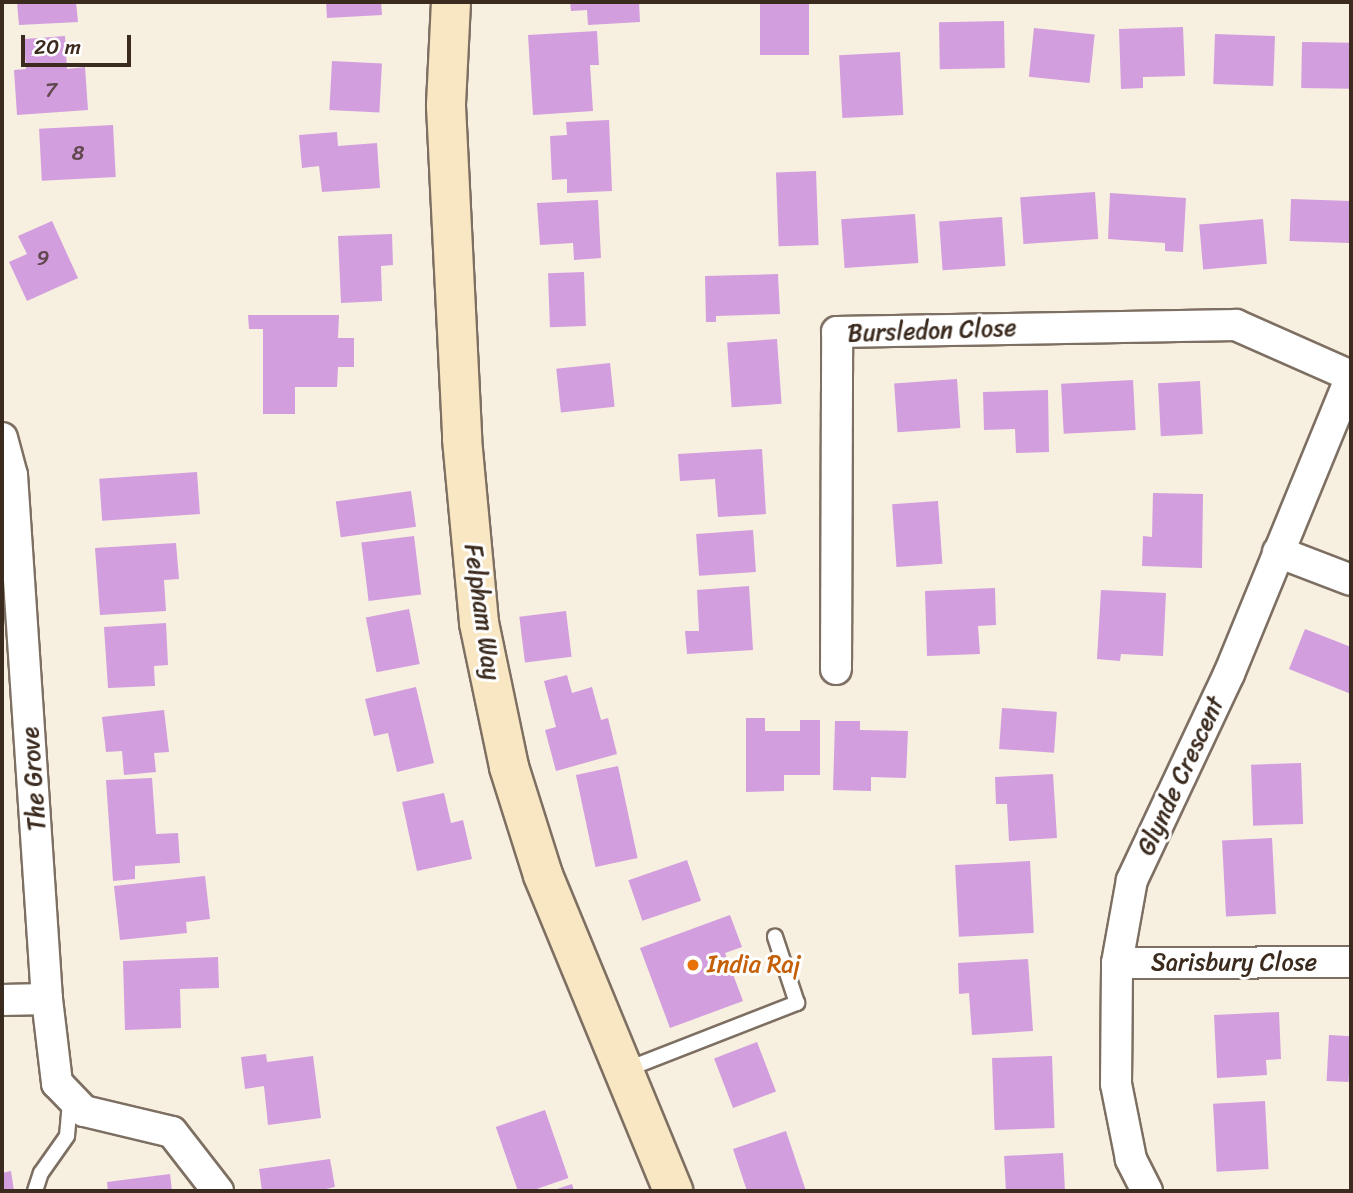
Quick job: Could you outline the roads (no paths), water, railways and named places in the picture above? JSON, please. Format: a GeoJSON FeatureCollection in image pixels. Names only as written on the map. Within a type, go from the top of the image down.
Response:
{"type":"FeatureCollection","features":[{"type":"Feature","properties":{"kind":"main road","name":"Felpham Way"},"geometry":{"type":"LineString","coordinates":[[451,2],[446,106],[462,439],[479,623],[509,767],[543,875],[673,1191]]}},
{"type":"Feature","properties":{"kind":"street","name":"Bursledon Close"},"geometry":{"type":"LineString","coordinates":[[836,669],[837,332],[1236,325],[1351,377]]}},
{"type":"Feature","properties":{"kind":"street","name":"Glynde Crescent"},"geometry":{"type":"LineString","coordinates":[[1147,1191],[1131,1159],[1116,1084],[1117,963],[1132,880],[1229,674],[1351,377]]}},
{"type":"Feature","properties":{"kind":"street","name":"The Grove"},"geometry":{"type":"LineString","coordinates":[[2,438],[12,475],[47,999],[57,1083],[77,1105]]}},
{"type":"Feature","properties":{"kind":"street"},"geometry":{"type":"LineString","coordinates":[[1278,552],[1351,580]]}},
{"type":"Feature","properties":{"kind":"street","name":"Sarisbury Close"},"geometry":{"type":"LineString","coordinates":[[1117,963],[1351,962]]}},
{"type":"Feature","properties":{"kind":"street"},"geometry":{"type":"LineString","coordinates":[[2,1000],[47,999]]}},
{"type":"Feature","properties":{"kind":"street"},"geometry":{"type":"LineString","coordinates":[[77,1105],[172,1132],[218,1191]]}},
{"type":"Feature","properties":{"kind":"lane"},"geometry":{"type":"LineString","coordinates":[[624,1070],[797,1003],[775,937]]}},
{"type":"Feature","properties":{"kind":"lane"},"geometry":{"type":"LineString","coordinates":[[35,1191],[41,1173],[67,1136],[77,1105]]}},
{"type":"Feature","properties":{"kind":"place","name":"India Raj"},"geometry":{"type":"Point","coordinates":[693,965]}}]}
